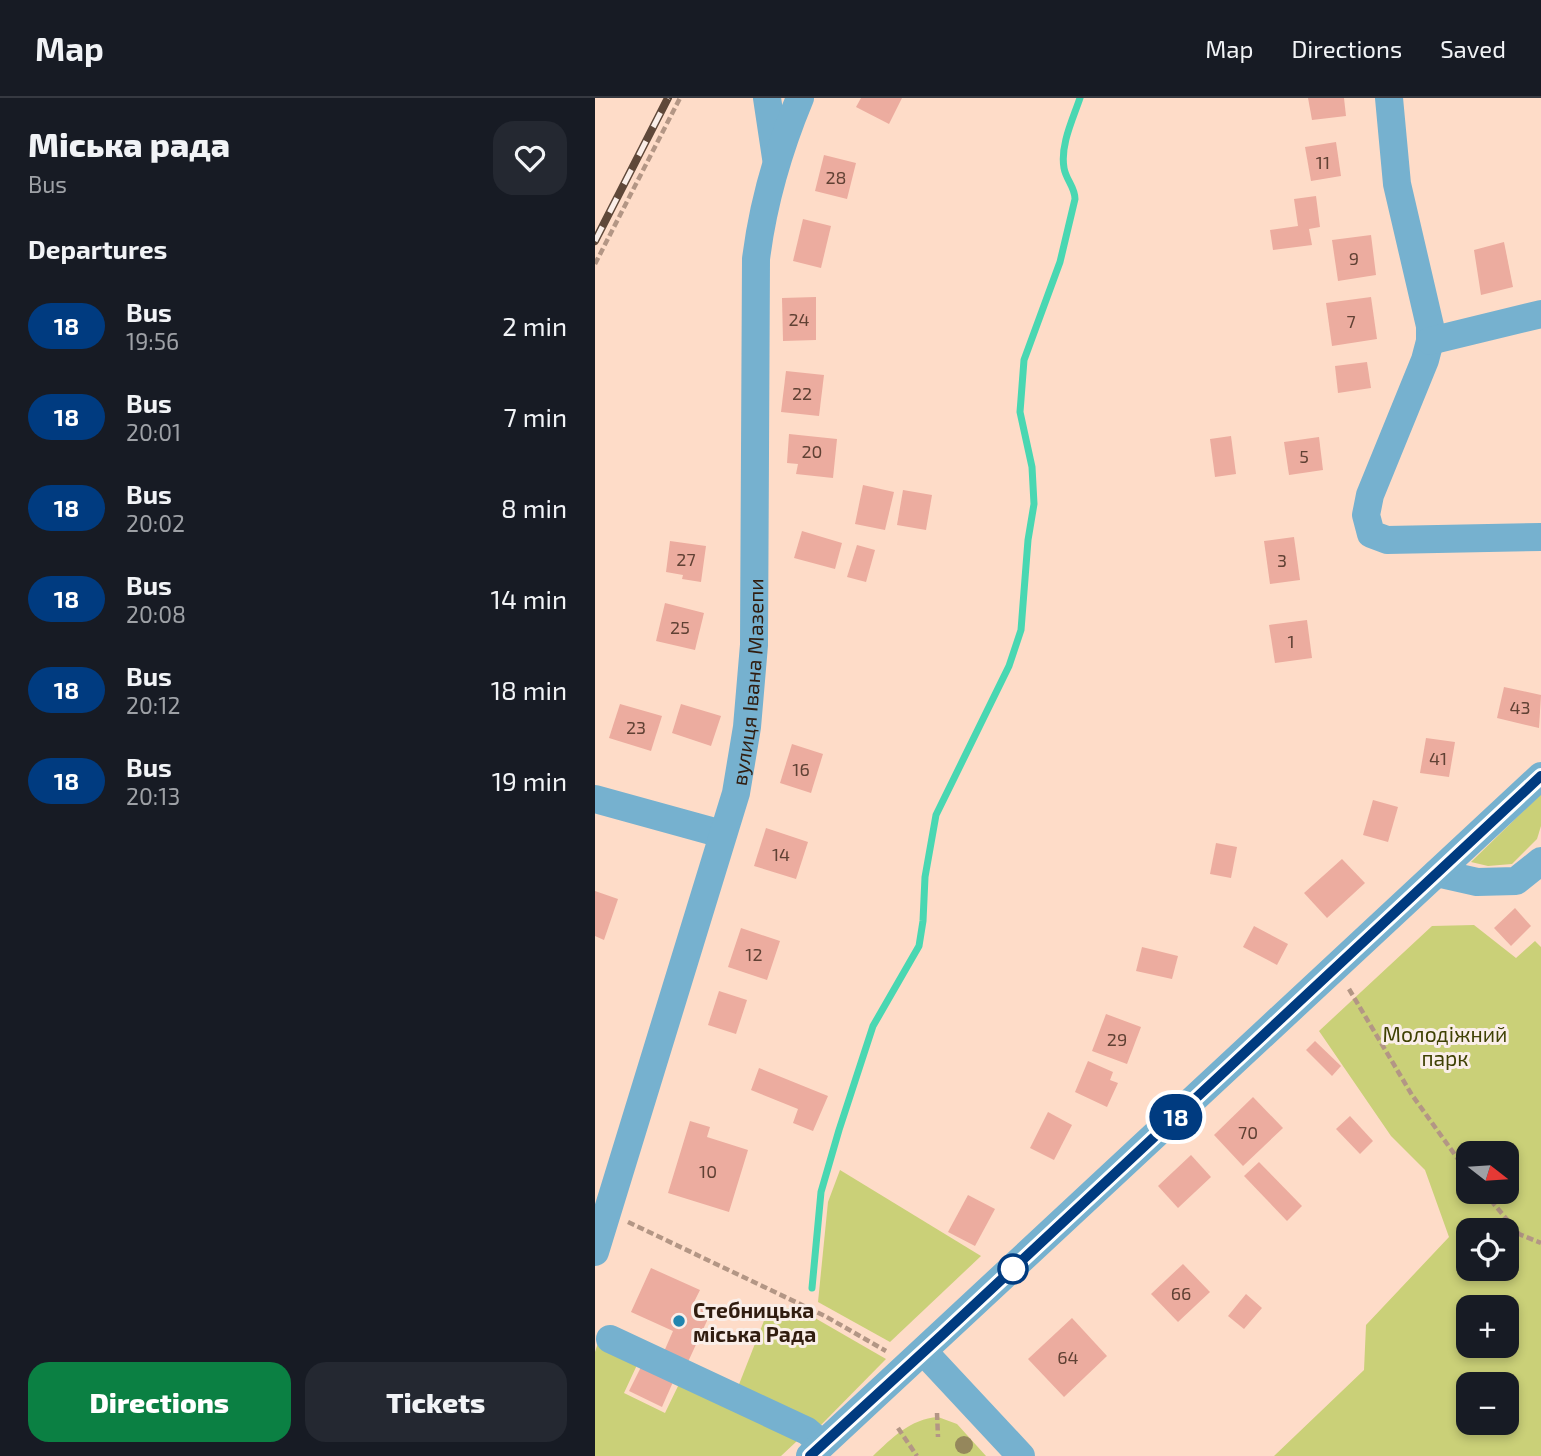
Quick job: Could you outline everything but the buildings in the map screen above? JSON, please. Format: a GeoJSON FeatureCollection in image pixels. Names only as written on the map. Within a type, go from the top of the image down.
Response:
{"type":"FeatureCollection","features":[{"type":"Feature","properties":{"kind":"street"},"geometry":{"type":"LineString","coordinates":[[767,98],[776,161]]}},
{"type":"Feature","properties":{"kind":"street","name":"вулиця Івана Мазепи"},"geometry":{"type":"LineString","coordinates":[[595,1252],[736,793],[754,645],[755,260],[761,218],[776,161],[800,98]]}},
{"type":"Feature","properties":{"kind":"street"},"geometry":{"type":"LineString","coordinates":[[1389,98],[1397,184],[1430,326],[1430,341],[1425,360],[1370,495],[1366,515],[1371,534],[1387,540],[1541,537]]}},
{"type":"Feature","properties":{"kind":"street"},"geometry":{"type":"LineString","coordinates":[[1430,341],[1541,314]]}},
{"type":"Feature","properties":{"kind":"street"},"geometry":{"type":"LineString","coordinates":[[610,1339],[807,1432],[816,1450],[1541,776]]}},
{"type":"Feature","properties":{"kind":"street"},"geometry":{"type":"LineString","coordinates":[[595,799],[722,834]]}},
{"type":"Feature","properties":{"kind":"street"},"geometry":{"type":"LineString","coordinates":[[1437,873],[1477,882],[1516,881],[1541,861]]}},
{"type":"Feature","properties":{"kind":"street"},"geometry":{"type":"LineString","coordinates":[[924,1352],[1021,1456]]}},
{"type":"Feature","properties":{"kind":"path"},"geometry":{"type":"LineString","coordinates":[[595,264],[680,98]]}},
{"type":"Feature","properties":{"kind":"path"},"geometry":{"type":"LineString","coordinates":[[1349,988],[1412,1095],[1456,1156]]}},
{"type":"Feature","properties":{"kind":"path"},"geometry":{"type":"LineString","coordinates":[[1494,1204],[1520,1234],[1541,1243]]}},
{"type":"Feature","properties":{"kind":"path"},"geometry":{"type":"LineString","coordinates":[[637,1226],[825,1316],[896,1357]]}},
{"type":"Feature","properties":{"kind":"path"},"geometry":{"type":"LineString","coordinates":[[937,1413],[938,1437]]}},
{"type":"Feature","properties":{"kind":"path"},"geometry":{"type":"LineString","coordinates":[[898,1428],[917,1456]]}},
{"type":"Feature","properties":{"kind":"green space"},"geometry":{"type":"Polygon","coordinates":[[[1541,794],[1541,826],[1537,839],[1512,864],[1488,866],[1471,862],[1541,794]]]}},
{"type":"Feature","properties":{"kind":"green space","name":"Молодіжний парк"},"geometry":{"type":"Polygon","coordinates":[[[1474,925],[1516,958],[1535,941],[1541,947],[1541,1456],[1274,1456],[1364,1370],[1366,1325],[1449,1237],[1425,1170],[1391,1136],[1319,1031],[1432,926],[1474,925]]]}},
{"type":"Feature","properties":{"kind":"green space"},"geometry":{"type":"Polygon","coordinates":[[[840,1170],[981,1256],[890,1342],[818,1302],[828,1202],[840,1170]]]}},
{"type":"Feature","properties":{"kind":"green space"},"geometry":{"type":"Polygon","coordinates":[[[769,1308],[792,1308],[808,1314],[886,1359],[821,1425],[736,1392],[769,1308]]]}},
{"type":"Feature","properties":{"kind":"green space"},"geometry":{"type":"Polygon","coordinates":[[[598,1343],[637,1365],[624,1393],[665,1413],[679,1384],[797,1441],[781,1456],[595,1456],[595,1352],[598,1343]]]}},
{"type":"Feature","properties":{"kind":"green space"},"geometry":{"type":"Polygon","coordinates":[[[938,1417],[957,1424],[986,1456],[873,1456],[910,1425],[938,1417]]]}},
{"type":"Feature","properties":{"kind":"waterway"},"geometry":{"type":"LineString","coordinates":[[812,1288],[821,1192],[839,1130],[873,1026],[919,946],[925,877],[936,815],[1009,666],[1021,630],[1028,540],[1034,504],[1032,467],[1020,412],[1024,360],[1060,262],[1075,199],[1063,159],[1068,132],[1080,98]]}},
{"type":"Feature","properties":{"kind":"railway"},"geometry":{"type":"LineString","coordinates":[[595,241],[668,98]]}},
{"type":"Feature","properties":{"kind":"bus line","name":"18"},"geometry":{"type":"LineString","coordinates":[[810,1456],[1541,776]]}},
{"type":"Feature","properties":{"kind":"place","name":"Стебницька міська Рада"},"geometry":{"type":"Point","coordinates":[679,1321]}}]}
